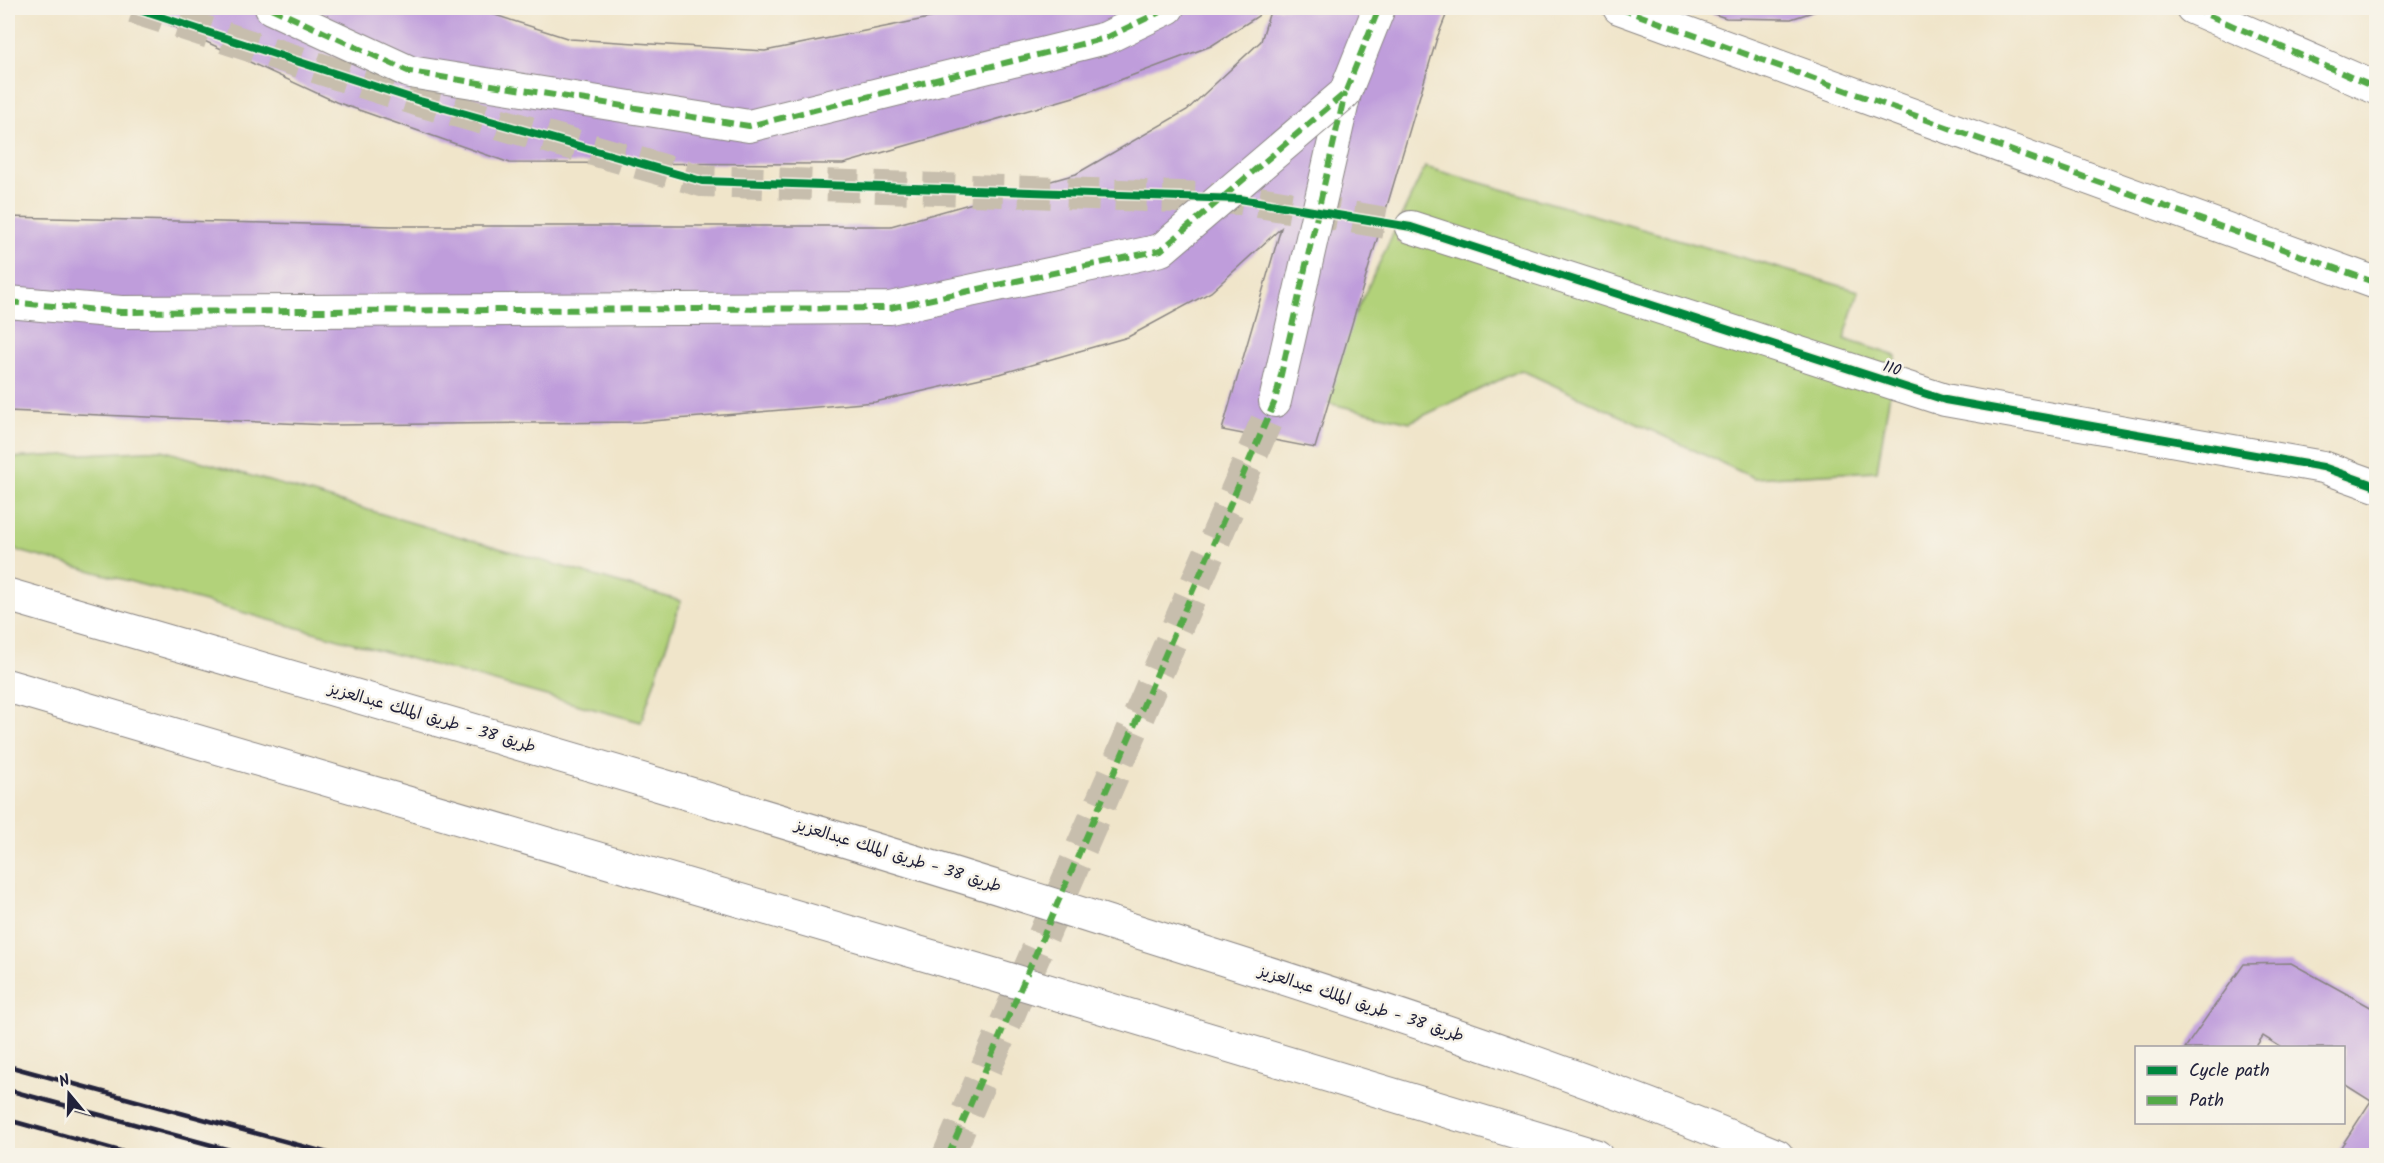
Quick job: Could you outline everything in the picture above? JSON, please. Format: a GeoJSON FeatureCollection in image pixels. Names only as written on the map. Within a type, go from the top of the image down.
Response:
{"type":"FeatureCollection","features":[{"type":"Feature","properties":{"kind":"main road","name":"طريق 38 - طريق الملك عبدالعزيز"},"geometry":{"type":"LineString","coordinates":[[8,595],[829,834],[1368,1004],[1681,1116],[1777,1155]]}},
{"type":"Feature","properties":{"kind":"main road"},"geometry":{"type":"LineString","coordinates":[[8,686],[1596,1155]]}},
{"type":"Feature","properties":{"kind":"street"},"geometry":{"type":"LineString","coordinates":[[271,8],[410,72],[749,126],[1106,38],[1167,8]]}},
{"type":"Feature","properties":{"kind":"street"},"geometry":{"type":"LineString","coordinates":[[1275,401],[1344,93],[1379,8]]}},
{"type":"Feature","properties":{"kind":"street"},"geometry":{"type":"LineString","coordinates":[[1619,8],[2376,283]]}},
{"type":"Feature","properties":{"kind":"street"},"geometry":{"type":"LineString","coordinates":[[2193,8],[2376,88]]}},
{"type":"Feature","properties":{"kind":"street"},"geometry":{"type":"LineString","coordinates":[[8,302],[121,312],[890,308],[1161,250],[1344,93]]}},
{"type":"Feature","properties":{"kind":"street","name":"110"},"geometry":{"type":"LineString","coordinates":[[1411,227],[1945,400],[2323,467],[2376,486]]}},
{"type":"Feature","properties":{"kind":"green space"},"geometry":{"type":"Polygon","coordinates":[[[1425,167],[1859,291],[1844,339],[1896,356],[1877,471],[1754,478],[1521,370],[1410,422],[1314,400],[1425,167]]]}},
{"type":"Feature","properties":{"kind":"green space"},"geometry":{"type":"Polygon","coordinates":[[[162,450],[681,601],[641,722],[8,548],[8,458],[162,450]]]}},
{"type":"Feature","properties":{"kind":"building"},"geometry":{"type":"Polygon","coordinates":[[[133,8],[473,8],[570,39],[765,51],[979,8],[1261,8],[1258,16],[1211,46],[1077,96],[843,164],[510,163],[336,102],[133,8]]]}},
{"type":"Feature","properties":{"kind":"building"},"geometry":{"type":"Polygon","coordinates":[[[1271,8],[1449,8],[1437,38],[1315,448],[1222,430],[1281,228],[1211,292],[1128,337],[1003,373],[875,402],[641,422],[330,425],[8,411],[8,217],[391,226],[891,226],[1076,174],[1187,110],[1261,41],[1271,8]]]}},
{"type":"Feature","properties":{"kind":"building"},"geometry":{"type":"Polygon","coordinates":[[[1695,8],[1825,8],[1791,19],[1726,18],[1695,8]]]}},
{"type":"Feature","properties":{"kind":"building"},"geometry":{"type":"Polygon","coordinates":[[[2291,963],[2376,1010],[2376,1156],[2335,1156],[2371,1101],[2345,1085],[2345,1046],[2279,1046],[2263,1036],[2256,1046],[2186,1046],[2244,964],[2291,963]]]}},
{"type":"Feature","properties":{"kind":"tunnel"},"geometry":{"type":"LineString","coordinates":[[133,8],[420,101],[702,181],[1240,199],[1411,227]]}},
{"type":"Feature","properties":{"kind":"tunnel"},"geometry":{"type":"LineString","coordinates":[[948,1156],[1275,401]]}},
{"type":"Feature","properties":{"kind":"railway"},"geometry":{"type":"LineString","coordinates":[[8,1066],[339,1156]]}},
{"type":"Feature","properties":{"kind":"railway"},"geometry":{"type":"LineString","coordinates":[[8,1090],[252,1156]]}},
{"type":"Feature","properties":{"kind":"railway"},"geometry":{"type":"LineString","coordinates":[[8,1120],[138,1156]]}},
{"type":"Feature","properties":{"kind":"marked path"},"geometry":{"type":"LineString","coordinates":[[271,8],[410,72],[749,126],[1106,38],[1168,8]]}},
{"type":"Feature","properties":{"kind":"marked path"},"geometry":{"type":"LineString","coordinates":[[8,302],[121,312],[890,308],[1161,250],[1345,93],[1379,8]]}},
{"type":"Feature","properties":{"kind":"marked path"},"geometry":{"type":"LineString","coordinates":[[1619,8],[2376,283]]}},
{"type":"Feature","properties":{"kind":"marked path"},"geometry":{"type":"LineString","coordinates":[[2192,8],[2376,88]]}},
{"type":"Feature","properties":{"kind":"marked path"},"geometry":{"type":"LineString","coordinates":[[948,1156],[1275,401],[1345,93]]}},
{"type":"Feature","properties":{"kind":"cycle path"},"geometry":{"type":"LineString","coordinates":[[133,8],[420,101],[702,181],[1240,199],[1411,227],[1945,400],[2323,467],[2376,486]]}}]}
